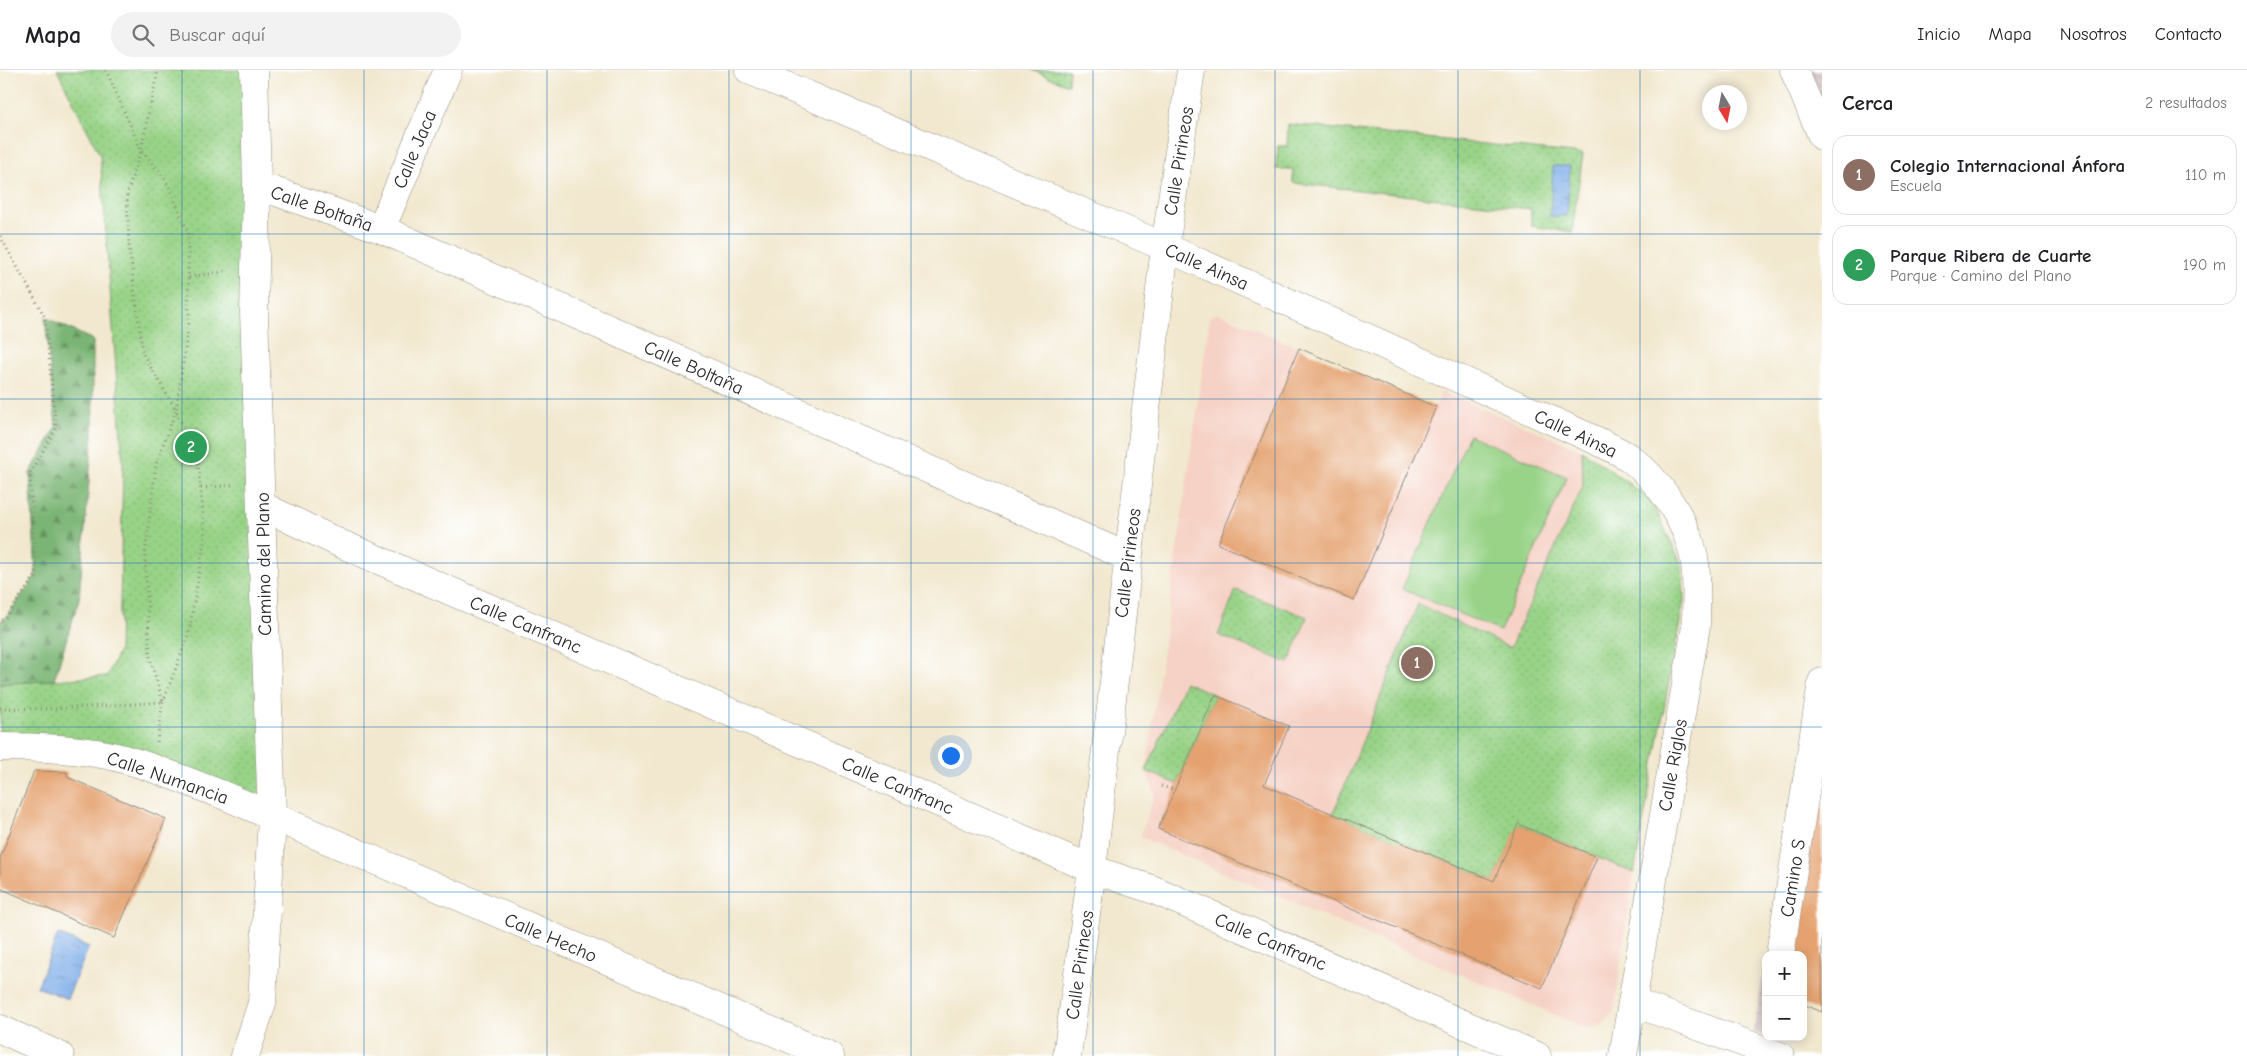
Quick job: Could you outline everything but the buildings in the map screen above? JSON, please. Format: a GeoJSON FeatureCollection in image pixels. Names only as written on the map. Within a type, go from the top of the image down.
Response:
{"type":"FeatureCollection","features":[{"type":"Feature","properties":{"kind":"street","name":"Camino del Plano"},"geometry":{"type":"LineString","coordinates":[[245,1056],[262,1003],[272,817],[266,702],[262,506],[254,313],[257,185],[254,70]]}},
{"type":"Feature","properties":{"kind":"street","name":"Calle Jaca"},"geometry":{"type":"LineString","coordinates":[[381,228],[448,70]]}},
{"type":"Feature","properties":{"kind":"street","name":"Calle Ainsa"},"geometry":{"type":"LineString","coordinates":[[749,70],[1165,247],[1604,444],[1630,458],[1655,482]]}},
{"type":"Feature","properties":{"kind":"street","name":"Calle Pirineos"},"geometry":{"type":"LineString","coordinates":[[1067,1056],[1092,869],[1165,247],[1191,70]]}},
{"type":"Feature","properties":{"kind":"street"},"geometry":{"type":"LineString","coordinates":[[1794,70],[1822,136]]}},
{"type":"Feature","properties":{"kind":"street","name":"Calle Boltaña"},"geometry":{"type":"LineString","coordinates":[[257,185],[381,228],[1128,557]]}},
{"type":"Feature","properties":{"kind":"street","name":"Calle Riglos"},"geometry":{"type":"LineString","coordinates":[[1623,1056],[1696,626],[1697,578],[1690,543],[1676,513],[1655,482]]}},
{"type":"Feature","properties":{"kind":"street","name":"Calle Canfranc"},"geometry":{"type":"LineString","coordinates":[[262,506],[346,546],[1092,869],[1154,890],[1537,1056]]}},
{"type":"Feature","properties":{"kind":"street","name":"Camino S"},"geometry":{"type":"LineString","coordinates":[[1781,951],[1822,682]]}},
{"type":"Feature","properties":{"kind":"street","name":"Calle Numancia"},"geometry":{"type":"LineString","coordinates":[[0,747],[76,750],[108,755],[223,795],[272,817]]}},
{"type":"Feature","properties":{"kind":"street","name":"Calle Hecho"},"geometry":{"type":"LineString","coordinates":[[272,817],[830,1056]]}},
{"type":"Feature","properties":{"kind":"street"},"geometry":{"type":"LineString","coordinates":[[1632,1002],[1771,1048]]}},
{"type":"Feature","properties":{"kind":"street"},"geometry":{"type":"LineString","coordinates":[[0,1029],[60,1056]]}},
{"type":"Feature","properties":{"kind":"path"},"geometry":{"type":"LineString","coordinates":[[106,70],[141,150],[166,180],[188,232],[189,322],[176,410],[156,464],[145,555],[150,658],[163,702]]}},
{"type":"Feature","properties":{"kind":"path"},"geometry":{"type":"LineString","coordinates":[[152,769],[163,702],[189,633],[205,536],[198,462],[176,410],[143,354],[128,245],[127,194],[141,150],[158,70]]}},
{"type":"Feature","properties":{"kind":"path"},"geometry":{"type":"LineString","coordinates":[[0,236],[45,317],[56,428],[30,474],[36,574],[4,620],[0,620]]}},
{"type":"Feature","properties":{"kind":"path"},"geometry":{"type":"LineString","coordinates":[[189,277],[254,269]]}},
{"type":"Feature","properties":{"kind":"path"},"geometry":{"type":"LineString","coordinates":[[0,708],[55,709],[163,702]]}},
{"type":"Feature","properties":{"kind":"path"},"geometry":{"type":"LineString","coordinates":[[1161,786],[1175,790]]}},
{"type":"Feature","properties":{"kind":"shaded area"},"geometry":{"type":"Polygon","coordinates":[[[1793,70],[1822,70],[1822,137],[1793,70]]]}},
{"type":"Feature","properties":{"kind":"shaded area"},"geometry":{"type":"Polygon","coordinates":[[[1218,313],[1435,407],[1442,392],[1582,450],[1651,500],[1661,726],[1634,873],[1614,1010],[1602,1025],[1588,1029],[1140,837],[1155,793],[1146,771],[1210,316],[1218,313]]]}},
{"type":"Feature","properties":{"kind":"shaded area"},"geometry":{"type":"Polygon","coordinates":[[[1762,981],[1762,1035],[1754,1032],[1762,981]]]}},
{"type":"Feature","properties":{"kind":"green space"},"geometry":{"type":"Polygon","coordinates":[[[57,70],[254,70],[272,817],[152,769],[0,747],[0,684],[107,676],[119,651],[123,464],[100,155],[57,70]]]}},
{"type":"Feature","properties":{"kind":"green space"},"geometry":{"type":"Polygon","coordinates":[[[1032,70],[1069,70],[1068,85],[1032,70]]]}},
{"type":"Feature","properties":{"kind":"green space"},"geometry":{"type":"Polygon","coordinates":[[[1288,124],[1583,154],[1572,232],[1531,226],[1531,209],[1293,183],[1293,169],[1276,169],[1278,146],[1287,146],[1288,124]]]}},
{"type":"Feature","properties":{"kind":"green space"},"geometry":{"type":"Polygon","coordinates":[[[45,317],[93,340],[93,434],[79,599],[54,680],[0,684],[0,620],[4,620],[36,575],[30,473],[56,428],[45,317]]]}},
{"type":"Feature","properties":{"kind":"green space"},"geometry":{"type":"Polygon","coordinates":[[[1469,435],[1567,477],[1500,631],[1402,589],[1469,435]]]}},
{"type":"Feature","properties":{"kind":"green space"},"geometry":{"type":"Polygon","coordinates":[[[1582,450],[1651,500],[1682,565],[1684,600],[1634,873],[1519,824],[1494,881],[1333,814],[1418,604],[1510,648],[1583,486],[1582,450]]]}},
{"type":"Feature","properties":{"kind":"green space"},"geometry":{"type":"Polygon","coordinates":[[[1236,590],[1307,617],[1289,663],[1218,635],[1236,590]]]}},
{"type":"Feature","properties":{"kind":"green space"},"geometry":{"type":"Polygon","coordinates":[[[1185,682],[1215,695],[1177,784],[1146,771],[1185,682]]]}},
{"type":"Feature","properties":{"kind":"water"},"geometry":{"type":"Polygon","coordinates":[[[1553,166],[1570,166],[1567,216],[1550,216],[1553,166]]]}},
{"type":"Feature","properties":{"kind":"water"},"geometry":{"type":"Polygon","coordinates":[[[58,934],[89,947],[67,999],[37,987],[58,934]]]}},
{"type":"Feature","properties":{"kind":"place","name":"Parque Ribera de Cuarte"},"geometry":{"type":"Point","coordinates":[191,447]}},
{"type":"Feature","properties":{"kind":"place","name":"Colegio Internacional Ánfora"},"geometry":{"type":"Point","coordinates":[1417,663]}}]}
